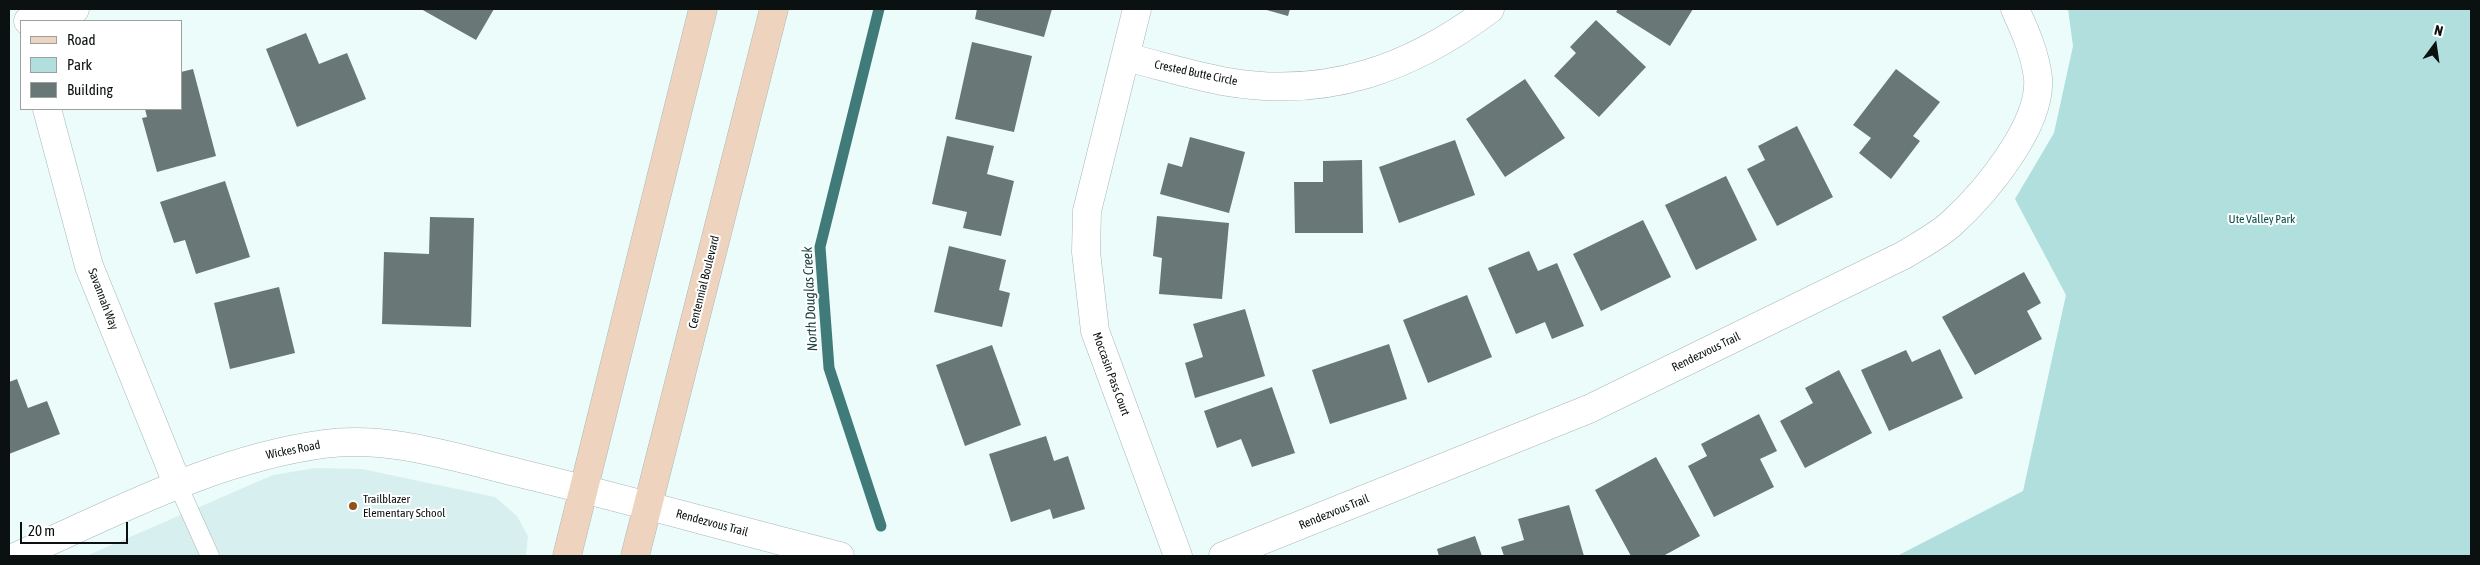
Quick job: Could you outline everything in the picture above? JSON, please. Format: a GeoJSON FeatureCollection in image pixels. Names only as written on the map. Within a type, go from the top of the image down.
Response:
{"type":"FeatureCollection","features":[{"type":"Feature","properties":{"kind":"main road"},"geometry":{"type":"LineString","coordinates":[[567,556],[703,9]]}},
{"type":"Feature","properties":{"kind":"main road","name":"Centennial Boulevard"},"geometry":{"type":"LineString","coordinates":[[635,556],[774,9]]}},
{"type":"Feature","properties":{"kind":"street"},"geometry":{"type":"LineString","coordinates":[[32,20],[75,9]]}},
{"type":"Feature","properties":{"kind":"street","name":"Moccasin Pass Court"},"geometry":{"type":"LineString","coordinates":[[1137,9],[1088,211],[1086,252],[1089,295],[1095,331],[1178,556]]}},
{"type":"Feature","properties":{"kind":"street","name":"Crested Butte Circle"},"geometry":{"type":"LineString","coordinates":[[1125,57],[1228,82],[1282,87],[1328,83],[1378,72],[1420,54],[1466,27],[1490,9]]}},
{"type":"Feature","properties":{"kind":"street","name":"Rendezvous Trail"},"geometry":{"type":"LineString","coordinates":[[1223,556],[1589,409],[1904,255],[1951,224],[1990,183],[2018,143],[2037,98],[2038,78],[2031,44],[2015,9]]}},
{"type":"Feature","properties":{"kind":"street","name":"Savannah Way"},"geometry":{"type":"LineString","coordinates":[[47,110],[89,266],[176,483]]}},
{"type":"Feature","properties":{"kind":"street","name":"Wickes Road"},"geometry":{"type":"LineString","coordinates":[[17,556],[176,483],[231,464],[286,450],[326,443],[365,442],[434,452],[584,489]]}},
{"type":"Feature","properties":{"kind":"street","name":"Rendezvous Trail"},"geometry":{"type":"LineString","coordinates":[[584,489],[840,556]]}},
{"type":"Feature","properties":{"kind":"lane"},"geometry":{"type":"LineString","coordinates":[[176,483],[210,556]]}},
{"type":"Feature","properties":{"kind":"shaded area","name":"Trailblazer Elementary School"},"geometry":{"type":"Polygon","coordinates":[[[315,468],[362,469],[495,497],[517,516],[528,536],[526,556],[86,556],[273,475],[315,468]]]}},
{"type":"Feature","properties":{"kind":"green space","name":"Ute Valley Park"},"geometry":{"type":"Polygon","coordinates":[[[2068,9],[2471,9],[2471,556],[1897,556],[2023,491],[2066,295],[2015,199],[2054,133],[2073,46],[2068,9]]]}},
{"type":"Feature","properties":{"kind":"building"},"geometry":{"type":"Polygon","coordinates":[[[421,9],[494,9],[476,40],[421,9]]]}},
{"type":"Feature","properties":{"kind":"building"},"geometry":{"type":"Polygon","coordinates":[[[977,9],[1052,9],[1044,37],[975,19],[977,9]]]}},
{"type":"Feature","properties":{"kind":"building"},"geometry":{"type":"Polygon","coordinates":[[[1263,9],[1290,9],[1288,16],[1263,9]]]}},
{"type":"Feature","properties":{"kind":"building"},"geometry":{"type":"Polygon","coordinates":[[[1618,9],[1693,9],[1670,46],[1616,12],[1618,9]]]}},
{"type":"Feature","properties":{"kind":"building"},"geometry":{"type":"Polygon","coordinates":[[[1596,20],[1646,67],[1599,117],[1554,76],[1576,53],[1570,47],[1596,20]]]}},
{"type":"Feature","properties":{"kind":"building"},"geometry":{"type":"Polygon","coordinates":[[[306,33],[319,64],[347,53],[366,99],[297,127],[266,49],[306,33]]]}},
{"type":"Feature","properties":{"kind":"building"},"geometry":{"type":"Polygon","coordinates":[[[972,42],[1032,56],[1014,132],[955,119],[972,42]]]}},
{"type":"Feature","properties":{"kind":"building"},"geometry":{"type":"Polygon","coordinates":[[[193,69],[216,156],[157,172],[142,118],[147,117],[145,110],[182,110],[182,72],[193,69]]]}},
{"type":"Feature","properties":{"kind":"building"},"geometry":{"type":"Polygon","coordinates":[[[1896,69],[1940,102],[1913,136],[1920,141],[1891,179],[1859,153],[1871,138],[1853,125],[1896,69]]]}},
{"type":"Feature","properties":{"kind":"building"},"geometry":{"type":"Polygon","coordinates":[[[1525,79],[1565,138],[1505,177],[1466,119],[1525,79]]]}},
{"type":"Feature","properties":{"kind":"building"},"geometry":{"type":"Polygon","coordinates":[[[1797,126],[1833,197],[1777,226],[1747,169],[1765,160],[1758,146],[1797,126]]]}},
{"type":"Feature","properties":{"kind":"building"},"geometry":{"type":"Polygon","coordinates":[[[947,136],[994,146],[987,174],[1014,181],[1001,236],[963,228],[967,212],[932,204],[947,136]]]}},
{"type":"Feature","properties":{"kind":"building"},"geometry":{"type":"Polygon","coordinates":[[[1190,137],[1245,152],[1229,213],[1160,194],[1168,163],[1182,167],[1190,137]]]}},
{"type":"Feature","properties":{"kind":"building"},"geometry":{"type":"Polygon","coordinates":[[[1455,140],[1475,195],[1399,223],[1379,167],[1455,140]]]}},
{"type":"Feature","properties":{"kind":"building"},"geometry":{"type":"Polygon","coordinates":[[[1362,160],[1363,233],[1295,233],[1294,182],[1323,182],[1323,161],[1362,160]]]}},
{"type":"Feature","properties":{"kind":"building"},"geometry":{"type":"Polygon","coordinates":[[[1726,176],[1757,240],[1696,270],[1665,205],[1726,176]]]}},
{"type":"Feature","properties":{"kind":"building"},"geometry":{"type":"Polygon","coordinates":[[[225,181],[250,257],[196,274],[185,240],[174,243],[160,202],[225,181]]]}},
{"type":"Feature","properties":{"kind":"building"},"geometry":{"type":"Polygon","coordinates":[[[1157,216],[1229,223],[1222,299],[1159,294],[1162,258],[1153,256],[1157,216]]]}},
{"type":"Feature","properties":{"kind":"building"},"geometry":{"type":"Polygon","coordinates":[[[430,217],[474,218],[471,327],[382,324],[384,252],[429,254],[430,217]]]}},
{"type":"Feature","properties":{"kind":"building"},"geometry":{"type":"Polygon","coordinates":[[[1643,220],[1671,277],[1601,311],[1573,254],[1643,220]]]}},
{"type":"Feature","properties":{"kind":"building"},"geometry":{"type":"Polygon","coordinates":[[[949,246],[1006,260],[999,290],[1010,293],[1002,327],[934,312],[949,246]]]}},
{"type":"Feature","properties":{"kind":"building"},"geometry":{"type":"Polygon","coordinates":[[[1529,251],[1538,271],[1557,263],[1584,326],[1552,339],[1545,322],[1516,334],[1488,268],[1529,251]]]}},
{"type":"Feature","properties":{"kind":"building"},"geometry":{"type":"Polygon","coordinates":[[[2024,272],[2041,303],[2027,311],[2042,339],[1975,375],[1942,317],[2024,272]]]}},
{"type":"Feature","properties":{"kind":"building"},"geometry":{"type":"Polygon","coordinates":[[[279,287],[295,353],[230,369],[214,303],[279,287]]]}},
{"type":"Feature","properties":{"kind":"building"},"geometry":{"type":"Polygon","coordinates":[[[1467,295],[1492,357],[1428,383],[1403,320],[1467,295]]]}},
{"type":"Feature","properties":{"kind":"building"},"geometry":{"type":"Polygon","coordinates":[[[1245,309],[1265,376],[1195,398],[1185,363],[1203,357],[1193,324],[1245,309]]]}},
{"type":"Feature","properties":{"kind":"building"},"geometry":{"type":"Polygon","coordinates":[[[1389,344],[1407,399],[1330,424],[1312,370],[1389,344]]]}},
{"type":"Feature","properties":{"kind":"building"},"geometry":{"type":"Polygon","coordinates":[[[992,345],[1021,425],[965,446],[936,365],[992,345]]]}},
{"type":"Feature","properties":{"kind":"building"},"geometry":{"type":"Polygon","coordinates":[[[1940,349],[1963,398],[1889,431],[1861,370],[1906,350],[1912,362],[1940,349]]]}},
{"type":"Feature","properties":{"kind":"building"},"geometry":{"type":"Polygon","coordinates":[[[1839,370],[1872,433],[1805,468],[1780,421],[1813,403],[1805,388],[1839,370]]]}},
{"type":"Feature","properties":{"kind":"building"},"geometry":{"type":"Polygon","coordinates":[[[17,379],[28,408],[47,401],[60,434],[9,454],[9,382],[17,379]]]}},
{"type":"Feature","properties":{"kind":"building"},"geometry":{"type":"Polygon","coordinates":[[[1272,387],[1295,453],[1252,467],[1241,439],[1217,448],[1204,411],[1272,387]]]}},
{"type":"Feature","properties":{"kind":"building"},"geometry":{"type":"Polygon","coordinates":[[[1759,414],[1777,451],[1760,459],[1774,487],[1714,517],[1688,466],[1707,456],[1701,444],[1759,414]]]}},
{"type":"Feature","properties":{"kind":"building"},"geometry":{"type":"Polygon","coordinates":[[[1046,436],[1054,461],[1068,456],[1085,509],[1053,519],[1050,509],[1011,522],[989,454],[1046,436]]]}},
{"type":"Feature","properties":{"kind":"building"},"geometry":{"type":"Polygon","coordinates":[[[1656,457],[1700,536],[1663,556],[1631,556],[1595,490],[1656,457]]]}},
{"type":"Feature","properties":{"kind":"building"},"geometry":{"type":"Polygon","coordinates":[[[1569,505],[1584,556],[1504,556],[1501,547],[1524,540],[1518,519],[1569,505]]]}},
{"type":"Feature","properties":{"kind":"building"},"geometry":{"type":"Polygon","coordinates":[[[1475,536],[1482,556],[1439,556],[1437,549],[1475,536]]]}},
{"type":"Feature","properties":{"kind":"waterway","name":"North Douglas Creek"},"geometry":{"type":"LineString","coordinates":[[879,9],[820,247],[829,368],[881,526]]}},
{"type":"Feature","properties":{"kind":"place","name":"Trailblazer Elementary School"},"geometry":{"type":"Point","coordinates":[353,506]}}]}
